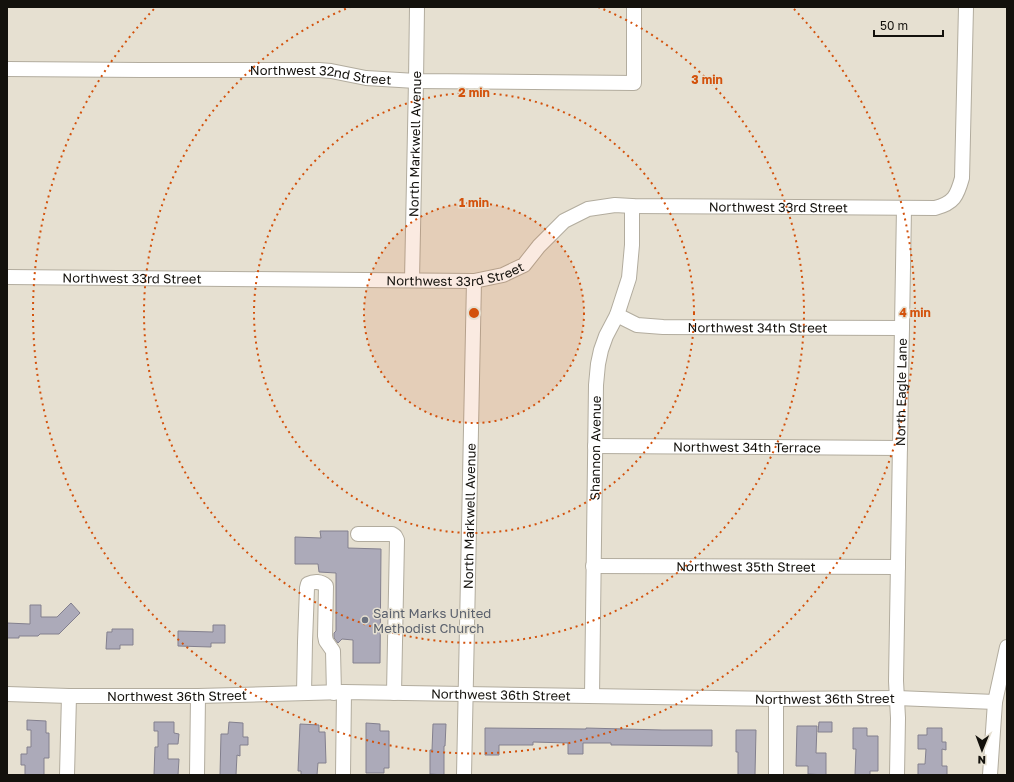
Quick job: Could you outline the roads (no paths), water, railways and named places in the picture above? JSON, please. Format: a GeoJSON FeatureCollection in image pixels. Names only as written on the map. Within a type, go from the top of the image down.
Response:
{"type":"FeatureCollection","features":[{"type":"Feature","properties":{"kind":"street","name":"North Markwell Avenue"},"geometry":{"type":"LineString","coordinates":[[412,280],[416,7]]}},
{"type":"Feature","properties":{"kind":"street","name":"Northwest 32nd Street"},"geometry":{"type":"LineString","coordinates":[[7,69],[319,70],[366,78],[416,81],[634,83],[634,7]]}},
{"type":"Feature","properties":{"kind":"street"},"geometry":{"type":"LineString","coordinates":[[904,208],[935,208],[946,205],[954,198],[958,191],[962,178],[966,7]]}},
{"type":"Feature","properties":{"kind":"street","name":"Northwest 33rd Street"},"geometry":{"type":"LineString","coordinates":[[7,277],[474,281],[503,275],[524,265],[539,246],[564,221],[588,209],[616,205],[904,208]]}},
{"type":"Feature","properties":{"kind":"street","name":"Shannon Avenue"},"geometry":{"type":"LineString","coordinates":[[592,696],[596,386],[601,350],[606,336],[617,315],[629,278],[632,244],[632,206]]}},
{"type":"Feature","properties":{"kind":"street","name":"North Eagle Lane"},"geometry":{"type":"LineString","coordinates":[[897,775],[898,718],[896,681],[904,208]]}},
{"type":"Feature","properties":{"kind":"street","name":"North Markwell Avenue"},"geometry":{"type":"LineString","coordinates":[[464,775],[474,281]]}},
{"type":"Feature","properties":{"kind":"street","name":"Northwest 34th Street"},"geometry":{"type":"LineString","coordinates":[[617,315],[637,325],[663,327],[902,328]]}},
{"type":"Feature","properties":{"kind":"street","name":"Northwest 34th Terrace"},"geometry":{"type":"LineString","coordinates":[[595,446],[900,448]]}},
{"type":"Feature","properties":{"kind":"street"},"geometry":{"type":"LineString","coordinates":[[358,534],[392,534],[397,540],[394,693]]}},
{"type":"Feature","properties":{"kind":"street","name":"Northwest 35th Street"},"geometry":{"type":"LineString","coordinates":[[593,566],[898,567]]}},
{"type":"Feature","properties":{"kind":"street"},"geometry":{"type":"LineString","coordinates":[[304,693],[307,588],[308,584],[315,582],[323,583],[326,586],[325,636],[326,641],[333,651],[339,692],[343,775]]}},
{"type":"Feature","properties":{"kind":"street"},"geometry":{"type":"LineString","coordinates":[[990,775],[995,702],[1007,646]]}},
{"type":"Feature","properties":{"kind":"street","name":"Northwest 36th Street"},"geometry":{"type":"LineString","coordinates":[[7,694],[69,696],[198,696],[339,692],[776,699],[897,698],[995,702]]}},
{"type":"Feature","properties":{"kind":"street"},"geometry":{"type":"LineString","coordinates":[[67,775],[69,696]]}},
{"type":"Feature","properties":{"kind":"street"},"geometry":{"type":"LineString","coordinates":[[198,696],[198,775]]}},
{"type":"Feature","properties":{"kind":"street"},"geometry":{"type":"LineString","coordinates":[[776,699],[776,775]]}},
{"type":"Feature","properties":{"kind":"place","name":"Saint Marks United Methodist Church"},"geometry":{"type":"Point","coordinates":[365,620]}}]}
